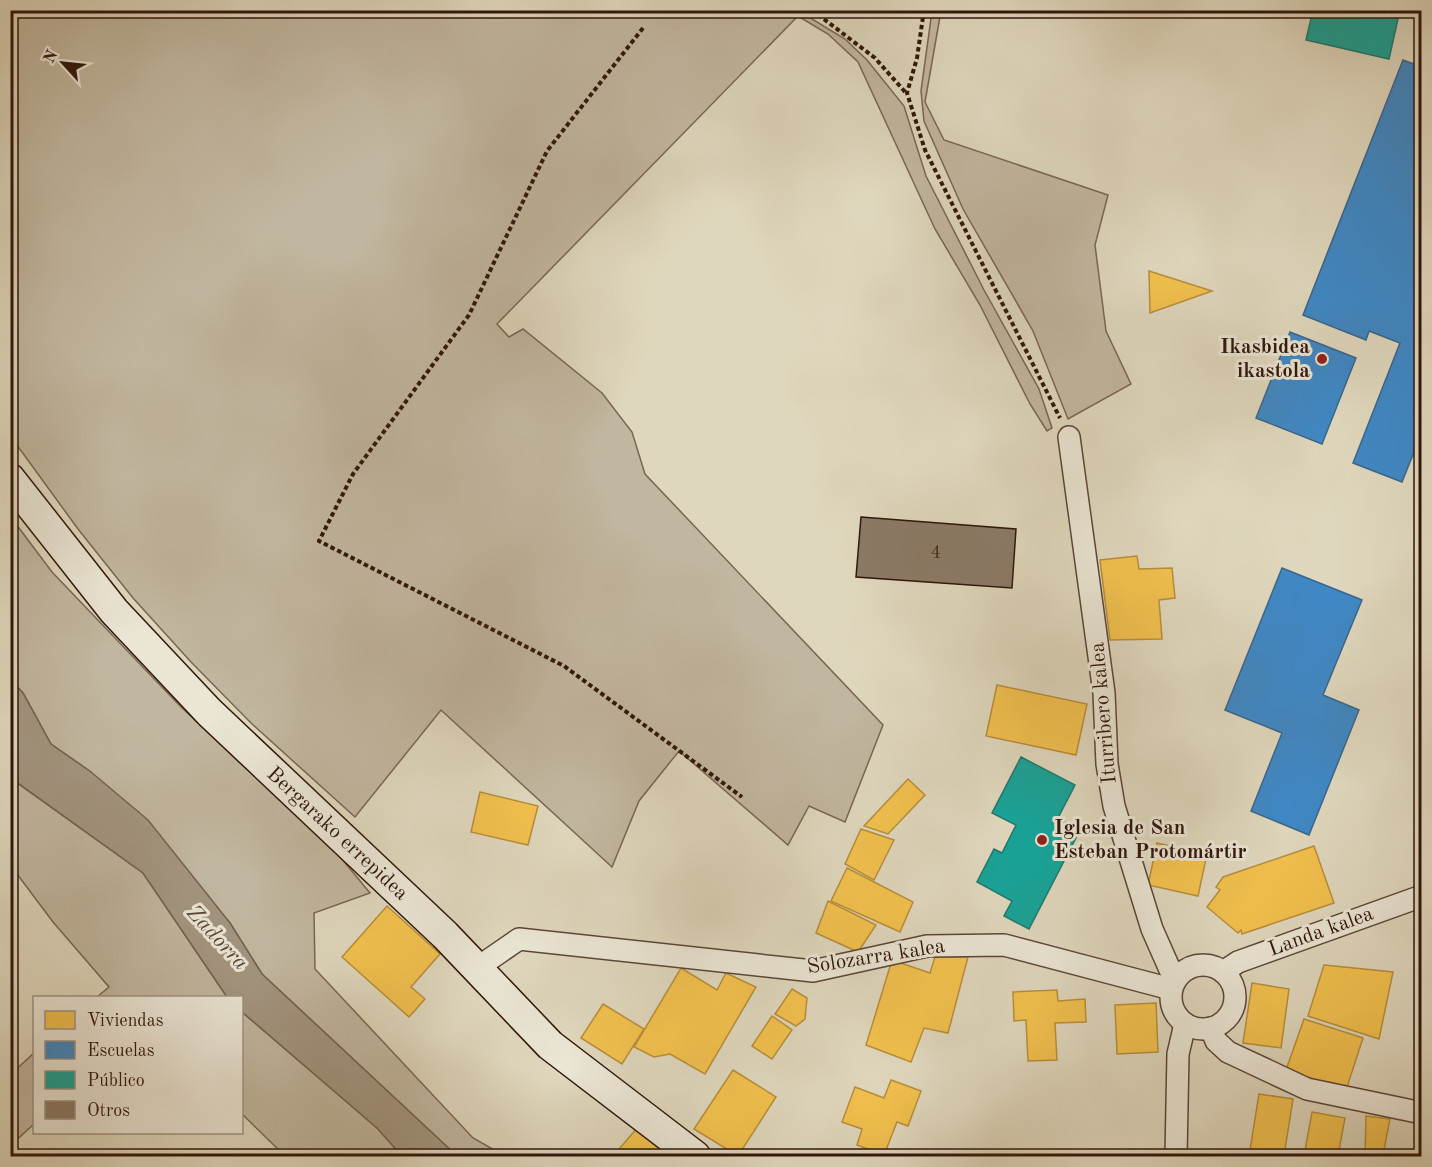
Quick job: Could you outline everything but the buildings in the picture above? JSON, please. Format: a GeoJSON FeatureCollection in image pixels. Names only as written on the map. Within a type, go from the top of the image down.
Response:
{"type":"FeatureCollection","features":[{"type":"Feature","properties":{"kind":"street","name":"Iturribero kalea"},"geometry":{"type":"LineString","coordinates":[[1069,437],[1103,681],[1107,764],[1114,806],[1152,929],[1173,985]]}},
{"type":"Feature","properties":{"kind":"street","name":"Bergarako errepidea"},"geometry":{"type":"LineString","coordinates":[[10,479],[114,611],[209,712],[477,968],[550,1046],[695,1156]]}},
{"type":"Feature","properties":{"kind":"street","name":"Landa kalea"},"geometry":{"type":"LineString","coordinates":[[1223,972],[1238,962],[1422,896]]}},
{"type":"Feature","properties":{"kind":"street","name":"Solozarra kalea"},"geometry":{"type":"LineString","coordinates":[[477,968],[519,939],[813,971],[927,946],[1004,945],[1173,985]]}},
{"type":"Feature","properties":{"kind":"street"},"geometry":{"type":"LineString","coordinates":[[1201,965],[1211,966],[1223,972],[1233,987],[1233,1007],[1228,1017],[1211,1028],[1201,1029],[1185,1024],[1172,1008],[1173,985],[1181,972],[1201,965]]}},
{"type":"Feature","properties":{"kind":"street"},"geometry":{"type":"LineString","coordinates":[[1176,1156],[1178,1054],[1185,1024]]}},
{"type":"Feature","properties":{"kind":"street"},"geometry":{"type":"LineString","coordinates":[[1211,1028],[1216,1041],[1227,1052],[1307,1089],[1422,1113]]}},
{"type":"Feature","properties":{"kind":"path"},"geometry":{"type":"LineString","coordinates":[[812,10],[875,58],[907,93],[924,150],[1069,437]]}},
{"type":"Feature","properties":{"kind":"path"},"geometry":{"type":"LineString","coordinates":[[907,93],[917,58],[924,10]]}},
{"type":"Feature","properties":{"kind":"path"},"geometry":{"type":"LineString","coordinates":[[643,28],[547,151],[469,315],[353,474],[319,541],[564,666],[742,797]]}},
{"type":"Feature","properties":{"kind":"shaded area"},"geometry":{"type":"Polygon","coordinates":[[[10,11],[799,11],[845,39],[867,60],[904,106],[926,176],[984,290],[1039,389],[1052,428],[1047,431],[1030,404],[980,305],[935,229],[858,62],[828,34],[798,16],[497,324],[509,337],[523,329],[602,393],[632,432],[645,474],[883,725],[845,822],[809,806],[788,845],[679,751],[639,801],[612,867],[441,710],[355,817],[252,724],[133,598],[78,529],[11,437],[10,11]]]}},
{"type":"Feature","properties":{"kind":"shaded area"},"geometry":{"type":"Polygon","coordinates":[[[932,11],[941,11],[925,102],[944,140],[1108,195],[1095,245],[1106,331],[1131,384],[1068,419],[1033,331],[963,209],[924,121],[921,91],[932,11]]]}},
{"type":"Feature","properties":{"kind":"shaded area"},"geometry":{"type":"Polygon","coordinates":[[[10,516],[52,572],[181,707],[332,847],[370,893],[314,913],[315,969],[473,1138],[505,1156],[457,1156],[262,974],[230,923],[91,772],[51,744],[23,693],[11,680],[10,516]]]}},
{"type":"Feature","properties":{"kind":"shaded area"},"geometry":{"type":"Polygon","coordinates":[[[10,778],[143,873],[226,996],[98,996],[109,987],[53,922],[11,866],[10,778]]]}},
{"type":"Feature","properties":{"kind":"shaded area"},"geometry":{"type":"Polygon","coordinates":[[[243,1013],[377,1128],[402,1156],[285,1156],[243,1115],[243,1013]]]}},
{"type":"Feature","properties":{"kind":"shaded area"},"geometry":{"type":"Polygon","coordinates":[[[33,1054],[33,1125],[11,1145],[11,1074],[33,1054]]]}},
{"type":"Feature","properties":{"kind":"water","name":"Zadorra"},"geometry":{"type":"Polygon","coordinates":[[[11,680],[23,693],[51,744],[91,772],[148,820],[230,923],[262,974],[457,1156],[402,1156],[377,1128],[243,1013],[243,996],[226,996],[143,873],[11,778],[11,680]]]}},
{"type":"Feature","properties":{"kind":"place","name":"Ikasbidea ikastola"},"geometry":{"type":"Point","coordinates":[1322,359]}},
{"type":"Feature","properties":{"kind":"place","name":"Iglesia de San Esteban Protomártir"},"geometry":{"type":"Point","coordinates":[1042,840]}}]}
